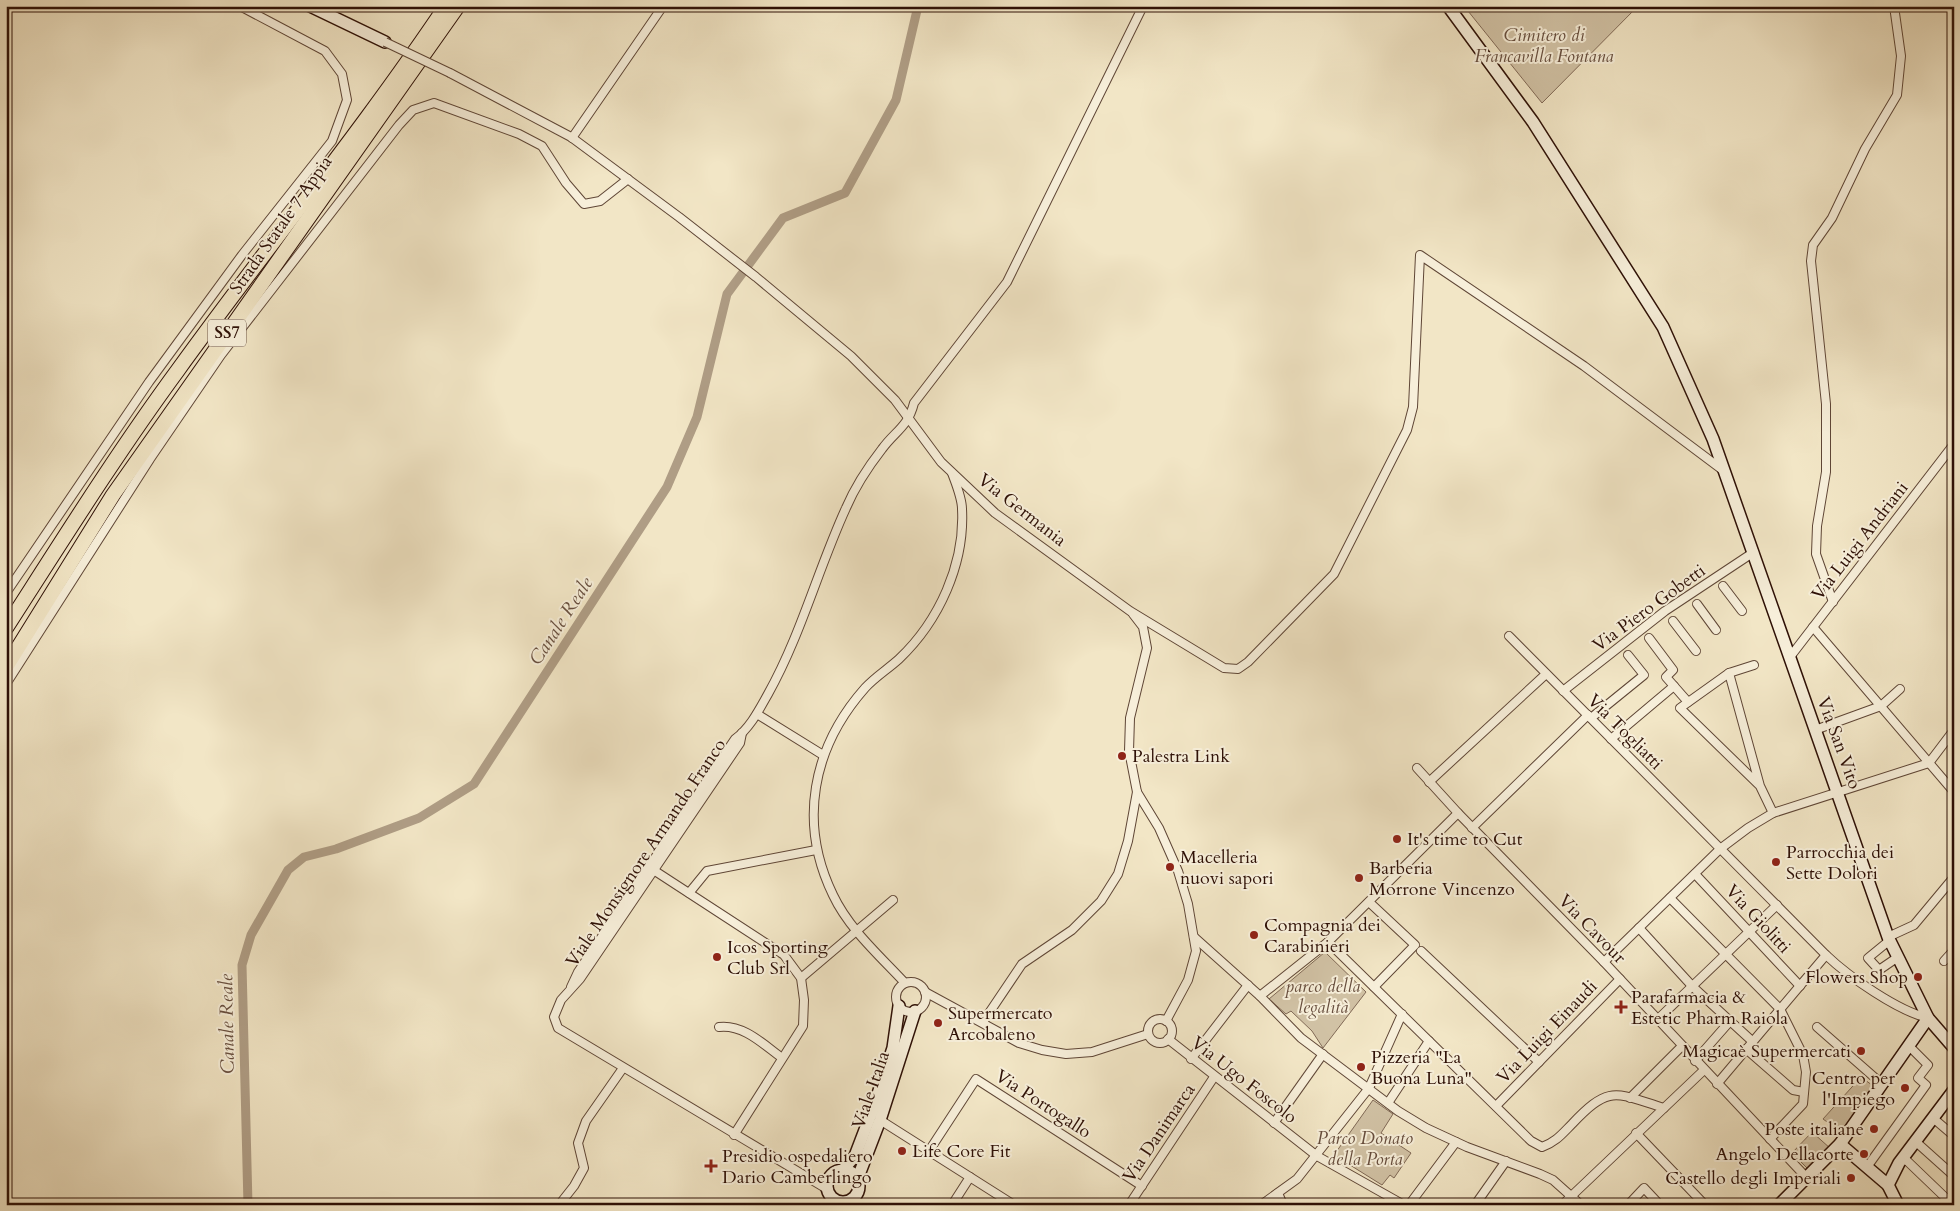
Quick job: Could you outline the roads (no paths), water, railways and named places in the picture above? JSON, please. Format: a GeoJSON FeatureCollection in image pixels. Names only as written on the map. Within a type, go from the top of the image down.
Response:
{"type":"FeatureCollection","features":[{"type":"Feature","properties":{"kind":"highway","name":"Strada Statale 7 Appia"},"geometry":{"type":"LineString","coordinates":[[6,628],[71,525],[177,370],[324,176],[446,6]]}},
{"type":"Feature","properties":{"kind":"highway","name":"Strada Statale 7 Appia"},"geometry":{"type":"LineString","coordinates":[[6,667],[113,495],[458,6]]}},
{"type":"Feature","properties":{"kind":"street"},"geometry":{"type":"LineString","coordinates":[[6,593],[155,374],[242,255],[332,141],[347,100],[342,74],[325,51],[240,6]]}},
{"type":"Feature","properties":{"kind":"street"},"geometry":{"type":"LineString","coordinates":[[310,6],[385,42]]}},
{"type":"Feature","properties":{"kind":"street"},"geometry":{"type":"LineString","coordinates":[[572,138],[662,6]]}},
{"type":"Feature","properties":{"kind":"street"},"geometry":{"type":"LineString","coordinates":[[910,419],[914,404],[1007,282],[1143,6]]}},
{"type":"Feature","properties":{"kind":"street","name":"Via San Vito"},"geometry":{"type":"LineString","coordinates":[[1448,6],[1533,122],[1663,327],[1713,439],[1889,939],[1928,1018],[1954,1048]]}},
{"type":"Feature","properties":{"kind":"street"},"geometry":{"type":"LineString","coordinates":[[1833,602],[1816,554],[1817,526],[1826,472],[1826,404],[1812,253],[1813,245],[1832,218],[1865,149],[1897,95],[1901,56],[1894,6]]}},
{"type":"Feature","properties":{"kind":"street","name":"Via Germania"},"geometry":{"type":"LineString","coordinates":[[385,42],[450,73],[572,138],[628,179],[756,277],[851,356],[895,400],[941,462],[1008,523],[1130,610],[1224,668],[1238,669],[1248,662],[1329,579],[1351,541],[1407,430],[1413,407],[1420,255],[1584,366],[1725,472]]}},
{"type":"Feature","properties":{"kind":"street"},"geometry":{"type":"LineString","coordinates":[[6,684],[150,460],[221,355],[393,132],[413,110],[434,103],[519,134],[542,146],[566,183],[584,204],[600,201],[628,179]]}},
{"type":"Feature","properties":{"kind":"street","name":"Viale Monsignore Armando Franco"},"geometry":{"type":"LineString","coordinates":[[571,987],[578,972],[734,739],[742,734],[757,714],[781,670],[846,508],[860,481],[882,448],[910,419]]}},
{"type":"Feature","properties":{"kind":"street","name":"Via Luigi Andriani"},"geometry":{"type":"LineString","coordinates":[[1790,657],[1954,444]]}},
{"type":"Feature","properties":{"kind":"street"},"geometry":{"type":"LineString","coordinates":[[952,472],[962,507],[962,538],[952,576],[940,607],[921,634],[905,652],[866,687],[844,714],[823,755],[812,812],[816,850],[833,896],[856,931],[905,983],[918,984],[925,992],[1020,1043],[1066,1054],[1092,1052],[1148,1034]]}},
{"type":"Feature","properties":{"kind":"street","name":"Via Piero Gobetti"},"geometry":{"type":"LineString","coordinates":[[1563,691],[1665,611],[1754,552]]}},
{"type":"Feature","properties":{"kind":"street"},"geometry":{"type":"LineString","coordinates":[[1723,586],[1742,611]]}},
{"type":"Feature","properties":{"kind":"street"},"geometry":{"type":"LineString","coordinates":[[1697,604],[1716,630]]}},
{"type":"Feature","properties":{"kind":"street"},"geometry":{"type":"LineString","coordinates":[[1130,610],[1143,626],[1147,648],[1130,718],[1129,751],[1137,792],[1159,828],[1178,871],[1188,904],[1196,950],[1188,980],[1166,1021]]}},
{"type":"Feature","properties":{"kind":"street"},"geometry":{"type":"LineString","coordinates":[[1673,621],[1696,651]]}},
{"type":"Feature","properties":{"kind":"street"},"geometry":{"type":"LineString","coordinates":[[1814,627],[1954,792]]}},
{"type":"Feature","properties":{"kind":"street","name":"Via Togliatti"},"geometry":{"type":"LineString","coordinates":[[1509,636],[1840,968],[1913,1015],[1928,1018]]}},
{"type":"Feature","properties":{"kind":"street"},"geometry":{"type":"LineString","coordinates":[[1649,638],[1672,670],[1666,676],[1688,702]]}},
{"type":"Feature","properties":{"kind":"street"},"geometry":{"type":"LineString","coordinates":[[1472,828],[1589,717],[1644,675],[1628,655]]}},
{"type":"Feature","properties":{"kind":"street"},"geometry":{"type":"LineString","coordinates":[[1754,665],[1730,674],[1680,708],[1760,786]]}},
{"type":"Feature","properties":{"kind":"street"},"geometry":{"type":"LineString","coordinates":[[1429,782],[1546,674]]}},
{"type":"Feature","properties":{"kind":"street"},"geometry":{"type":"LineString","coordinates":[[1730,674],[1760,786],[1773,813]]}},
{"type":"Feature","properties":{"kind":"street"},"geometry":{"type":"LineString","coordinates":[[1611,739],[1674,686]]}},
{"type":"Feature","properties":{"kind":"street"},"geometry":{"type":"LineString","coordinates":[[1815,730],[1881,706],[1900,689]]}},
{"type":"Feature","properties":{"kind":"street"},"geometry":{"type":"LineString","coordinates":[[757,714],[823,755]]}},
{"type":"Feature","properties":{"kind":"street"},"geometry":{"type":"LineString","coordinates":[[1604,962],[1720,849],[1748,828],[1773,813],[1839,794],[1929,763],[1954,730]]}},
{"type":"Feature","properties":{"kind":"street","name":"Viale Monsignore Armando Franco"},"geometry":{"type":"LineString","coordinates":[[742,734],[740,743],[655,871],[580,979],[561,1000],[554,1017],[558,1028],[827,1189]]}},
{"type":"Feature","properties":{"kind":"street","name":"Via Cavour"},"geometry":{"type":"LineString","coordinates":[[1417,768],[1472,828],[1604,962],[1806,1177]]}},
{"type":"Feature","properties":{"kind":"street"},"geometry":{"type":"LineString","coordinates":[[983,1022],[1022,964],[1072,930],[1101,901],[1118,874],[1128,841],[1137,792]]}},
{"type":"Feature","properties":{"kind":"street"},"geometry":{"type":"LineString","coordinates":[[1260,996],[1328,942],[1458,813]]}},
{"type":"Feature","properties":{"kind":"street"},"geometry":{"type":"LineString","coordinates":[[689,893],[707,871],[816,850]]}},
{"type":"Feature","properties":{"kind":"street"},"geometry":{"type":"LineString","coordinates":[[655,871],[784,955],[801,978],[804,1000],[803,1026],[734,1135]]}},
{"type":"Feature","properties":{"kind":"street","name":"Via Giolitti"},"geometry":{"type":"LineString","coordinates":[[1695,874],[1800,986]]}},
{"type":"Feature","properties":{"kind":"street"},"geometry":{"type":"LineString","coordinates":[[1898,957],[1879,970],[1868,958],[1889,939],[1914,925],[1954,878]]}},
{"type":"Feature","properties":{"kind":"street"},"geometry":{"type":"LineString","coordinates":[[1670,898],[1780,1009],[1803,1055],[1806,1072],[1803,1104],[1770,1139]]}},
{"type":"Feature","properties":{"kind":"street"},"geometry":{"type":"LineString","coordinates":[[801,978],[893,900]]}},
{"type":"Feature","properties":{"kind":"street"},"geometry":{"type":"LineString","coordinates":[[1368,902],[1415,945],[1374,987]]}},
{"type":"Feature","properties":{"kind":"street"},"geometry":{"type":"LineString","coordinates":[[1657,1020],[1727,955],[1776,905]]}},
{"type":"Feature","properties":{"kind":"street"},"geometry":{"type":"LineString","coordinates":[[1639,928],[1693,987],[1752,1041]]}},
{"type":"Feature","properties":{"kind":"street"},"geometry":{"type":"LineString","coordinates":[[1194,937],[1248,984],[1301,1038],[1388,1103],[1426,1128],[1552,1180],[1581,1205]]}},
{"type":"Feature","properties":{"kind":"street"},"geometry":{"type":"LineString","coordinates":[[1328,942],[1531,1141],[1542,1147],[1555,1142],[1590,1105],[1605,1096],[1630,1098],[1664,1108]]}},
{"type":"Feature","properties":{"kind":"street"},"geometry":{"type":"LineString","coordinates":[[1944,961],[1954,950]]}},
{"type":"Feature","properties":{"kind":"street"},"geometry":{"type":"LineString","coordinates":[[1421,951],[1539,1062]]}},
{"type":"Feature","properties":{"kind":"street"},"geometry":{"type":"LineString","coordinates":[[1717,1084],[1826,955]]}},
{"type":"Feature","properties":{"kind":"street","name":"Via Luigi Einaudi"},"geometry":{"type":"LineString","coordinates":[[1496,1106],[1620,979]]}},
{"type":"Feature","properties":{"kind":"street"},"geometry":{"type":"LineString","coordinates":[[905,983],[897,991],[896,996],[899,1006],[905,1011],[915,1011],[923,1005],[925,992]]}},
{"type":"Feature","properties":{"kind":"street"},"geometry":{"type":"LineString","coordinates":[[1191,1060],[1248,984]]}},
{"type":"Feature","properties":{"kind":"street","name":"Viale Italia"},"geometry":{"type":"LineString","coordinates":[[842,1171],[855,1156],[876,1100],[893,1048],[899,1006]]}},
{"type":"Feature","properties":{"kind":"street","name":"Viale Italia"},"geometry":{"type":"LineString","coordinates":[[857,1180],[880,1120],[915,1011]]}},
{"type":"Feature","properties":{"kind":"street"},"geometry":{"type":"LineString","coordinates":[[1261,1205],[1297,1179],[1318,1156],[1369,1088],[1402,1014]]}},
{"type":"Feature","properties":{"kind":"street"},"geometry":{"type":"LineString","coordinates":[[1779,1205],[1840,1144],[1928,1018]]}},
{"type":"Feature","properties":{"kind":"street"},"geometry":{"type":"LineString","coordinates":[[1154,1020],[1166,1021],[1172,1032],[1168,1039],[1159,1043],[1153,1041],[1148,1034],[1150,1024],[1154,1020]]}},
{"type":"Feature","properties":{"kind":"street"},"geometry":{"type":"LineString","coordinates":[[1695,1060],[1731,1020]]}},
{"type":"Feature","properties":{"kind":"street"},"geometry":{"type":"LineString","coordinates":[[719,1027],[727,1026],[743,1030],[782,1058]]}},
{"type":"Feature","properties":{"kind":"street"},"geometry":{"type":"LineString","coordinates":[[1817,1027],[1882,1084]]}},
{"type":"Feature","properties":{"kind":"street","name":"Via Ugo Foscolo"},"geometry":{"type":"LineString","coordinates":[[1168,1039],[1191,1060],[1318,1156],[1404,1205]]}},
{"type":"Feature","properties":{"kind":"street"},"geometry":{"type":"LineString","coordinates":[[1388,1103],[1429,1041]]}},
{"type":"Feature","properties":{"kind":"street"},"geometry":{"type":"LineString","coordinates":[[1630,1098],[1682,1046]]}},
{"type":"Feature","properties":{"kind":"street"},"geometry":{"type":"LineString","coordinates":[[1867,1166],[1926,1085],[1918,1078],[1928,1065],[1909,1046]]}},
{"type":"Feature","properties":{"kind":"street"},"geometry":{"type":"LineString","coordinates":[[1746,1049],[1793,1090],[1804,1092]]}},
{"type":"Feature","properties":{"kind":"street"},"geometry":{"type":"LineString","coordinates":[[1274,1123],[1323,1054]]}},
{"type":"Feature","properties":{"kind":"street"},"geometry":{"type":"LineString","coordinates":[[559,1205],[574,1186],[584,1168],[578,1143],[586,1121],[624,1068]]}},
{"type":"Feature","properties":{"kind":"street"},"geometry":{"type":"LineString","coordinates":[[1562,1205],[1704,1070]]}},
{"type":"Feature","properties":{"kind":"street","name":"Via Danimarca"},"geometry":{"type":"LineString","coordinates":[[1129,1205],[1214,1077]]}},
{"type":"Feature","properties":{"kind":"street","name":"Via Portogallo"},"geometry":{"type":"LineString","coordinates":[[929,1150],[976,1079],[1142,1186]]}},
{"type":"Feature","properties":{"kind":"street"},"geometry":{"type":"LineString","coordinates":[[1888,1185],[1903,1157],[1954,1090]]}},
{"type":"Feature","properties":{"kind":"street"},"geometry":{"type":"LineString","coordinates":[[1933,1118],[1954,1136]]}},
{"type":"Feature","properties":{"kind":"street"},"geometry":{"type":"LineString","coordinates":[[880,1120],[1014,1205]]}},
{"type":"Feature","properties":{"kind":"street"},"geometry":{"type":"LineString","coordinates":[[1636,1133],[1705,1205]]}},
{"type":"Feature","properties":{"kind":"street"},"geometry":{"type":"LineString","coordinates":[[1915,1141],[1954,1176]]}},
{"type":"Feature","properties":{"kind":"street"},"geometry":{"type":"LineString","coordinates":[[1409,1205],[1456,1142]]}},
{"type":"Feature","properties":{"kind":"street"},"geometry":{"type":"LineString","coordinates":[[1840,1144],[1888,1185],[1898,1205]]}},
{"type":"Feature","properties":{"kind":"street"},"geometry":{"type":"LineString","coordinates":[[1903,1157],[1953,1205]]}},
{"type":"Feature","properties":{"kind":"street"},"geometry":{"type":"LineString","coordinates":[[1475,1205],[1506,1161]]}},
{"type":"Feature","properties":{"kind":"street"},"geometry":{"type":"LineString","coordinates":[[842,1171],[849,1172],[857,1180],[857,1200],[839,1203],[829,1194],[827,1189],[829,1178],[842,1171]]}},
{"type":"Feature","properties":{"kind":"street"},"geometry":{"type":"LineString","coordinates":[[952,1205],[970,1177]]}},
{"type":"Feature","properties":{"kind":"street"},"geometry":{"type":"LineString","coordinates":[[1628,1205],[1644,1188],[1660,1205]]}},
{"type":"Feature","properties":{"kind":"street"},"geometry":{"type":"LineString","coordinates":[[1278,1193],[1283,1205]]}},
{"type":"Feature","properties":{"kind":"waterway","name":"Canale Reale"},"geometry":{"type":"LineString","coordinates":[[248,1205],[242,965],[251,935],[288,870],[304,857],[336,849],[419,818],[474,784],[667,487],[697,417],[727,294],[783,218],[845,193],[896,100],[918,6]]}},
{"type":"Feature","properties":{"kind":"place","name":"Palestra Link"},"geometry":{"type":"Point","coordinates":[1122,756]}},
{"type":"Feature","properties":{"kind":"place","name":"It's time to Cut"},"geometry":{"type":"Point","coordinates":[1397,839]}},
{"type":"Feature","properties":{"kind":"place","name":"Parrocchia dei Sette Dolori"},"geometry":{"type":"Point","coordinates":[1776,862]}},
{"type":"Feature","properties":{"kind":"place","name":"Macelleria nuovi sapori"},"geometry":{"type":"Point","coordinates":[1170,867]}},
{"type":"Feature","properties":{"kind":"place","name":"Barberia Morrone Vincenzo"},"geometry":{"type":"Point","coordinates":[1359,878]}},
{"type":"Feature","properties":{"kind":"place","name":"Compagnia dei Carabinieri"},"geometry":{"type":"Point","coordinates":[1254,935]}},
{"type":"Feature","properties":{"kind":"place","name":"Icos Sporting Club Srl"},"geometry":{"type":"Point","coordinates":[717,957]}},
{"type":"Feature","properties":{"kind":"place","name":"Flowers Shop"},"geometry":{"type":"Point","coordinates":[1918,977]}},
{"type":"Feature","properties":{"kind":"place","name":"Parafarmacia & Estetic Pharm Raiola"},"geometry":{"type":"Point","coordinates":[1621,1007]}},
{"type":"Feature","properties":{"kind":"place","name":"Supermercato Arcobaleno"},"geometry":{"type":"Point","coordinates":[938,1023]}},
{"type":"Feature","properties":{"kind":"place","name":"Magicaè Supermercati"},"geometry":{"type":"Point","coordinates":[1861,1051]}},
{"type":"Feature","properties":{"kind":"place","name":"Pizzeria \"La Buona Luna\""},"geometry":{"type":"Point","coordinates":[1361,1067]}},
{"type":"Feature","properties":{"kind":"place","name":"Centro per l'Impiego"},"geometry":{"type":"Point","coordinates":[1905,1088]}},
{"type":"Feature","properties":{"kind":"place","name":"Poste italiane"},"geometry":{"type":"Point","coordinates":[1874,1129]}},
{"type":"Feature","properties":{"kind":"place","name":"Life Core Fit"},"geometry":{"type":"Point","coordinates":[902,1151]}},
{"type":"Feature","properties":{"kind":"place","name":"Angelo Dellacorte"},"geometry":{"type":"Point","coordinates":[1864,1154]}},
{"type":"Feature","properties":{"kind":"place","name":"Presidio ospedaliero Dario Camberlingo"},"geometry":{"type":"Point","coordinates":[711,1166]}},
{"type":"Feature","properties":{"kind":"place","name":"Castello degli Imperiali"},"geometry":{"type":"Point","coordinates":[1851,1178]}},
{"type":"Feature","properties":{"kind":"park label","name":"Cimitero di Francavilla Fontana"},"geometry":{"type":"Point","coordinates":[1544,45]}},
{"type":"Feature","properties":{"kind":"park label","name":"parco della legalità"},"geometry":{"type":"Point","coordinates":[1323,996]}},
{"type":"Feature","properties":{"kind":"park label","name":"Parco Donato della Porta"},"geometry":{"type":"Point","coordinates":[1365,1148]}}]}
